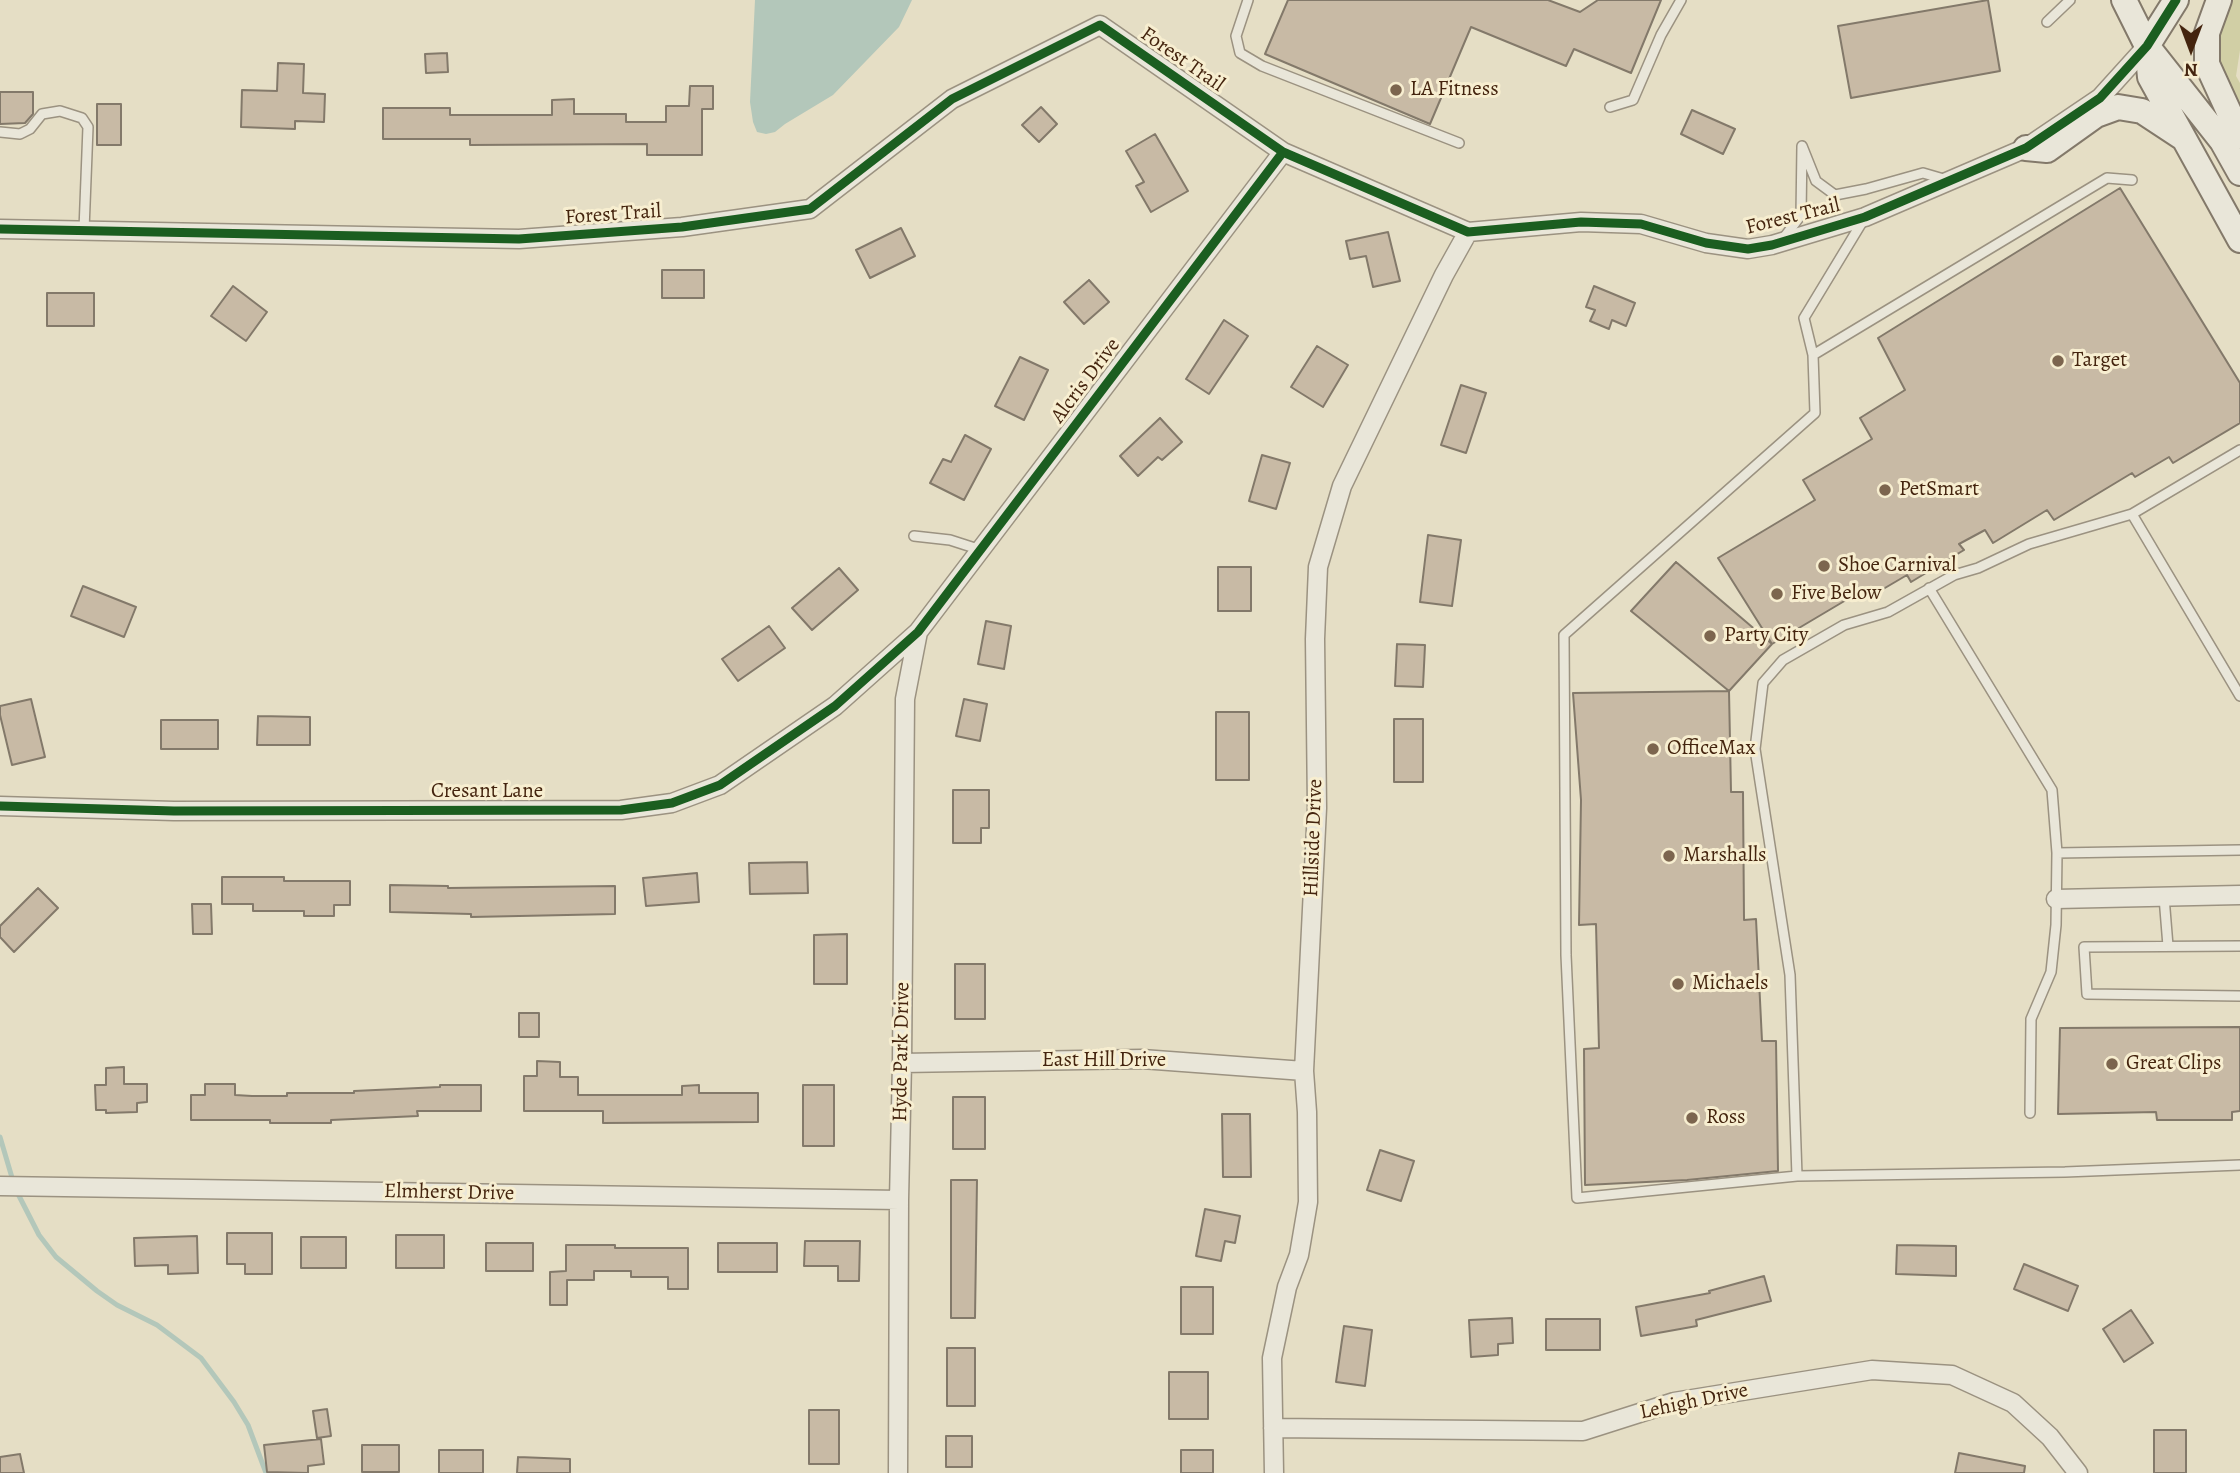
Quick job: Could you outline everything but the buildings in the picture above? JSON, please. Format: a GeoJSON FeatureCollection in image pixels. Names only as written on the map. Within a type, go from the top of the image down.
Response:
{"type":"FeatureCollection","features":[{"type":"Feature","properties":{"kind":"main road"},"geometry":{"type":"LineString","coordinates":[[2124,0],[2147,46],[2222,141],[2240,173]]}},
{"type":"Feature","properties":{"kind":"main road"},"geometry":{"type":"LineString","coordinates":[[2176,0],[2147,46],[2150,77],[2240,240]]}},
{"type":"Feature","properties":{"kind":"main road"},"geometry":{"type":"LineString","coordinates":[[2219,0],[2207,33],[2207,64],[2240,136]]}},
{"type":"Feature","properties":{"kind":"main road"},"geometry":{"type":"LineString","coordinates":[[2026,148],[2047,150],[2096,115],[2118,107],[2142,111],[2186,141]]}},
{"type":"Feature","properties":{"kind":"street","name":"Forest Trail"},"geometry":{"type":"LineString","coordinates":[[0,229],[519,239],[682,227],[810,209],[952,99],[1100,25],[1283,152],[1468,232],[1581,222],[1641,224],[1706,243],[1748,248],[1780,242],[1865,217],[2026,148],[2100,98],[2147,46]]}},
{"type":"Feature","properties":{"kind":"street","name":"Alcris Drive"},"geometry":{"type":"LineString","coordinates":[[918,632],[1283,152]]}},
{"type":"Feature","properties":{"kind":"street","name":"Hillside Drive"},"geometry":{"type":"LineString","coordinates":[[1274,1473],[1272,1358],[1287,1287],[1299,1255],[1308,1202],[1304,1071],[1317,808],[1315,639],[1318,566],[1342,486],[1444,275],[1468,232]]}},
{"type":"Feature","properties":{"kind":"street","name":"Cresant Lane"},"geometry":{"type":"LineString","coordinates":[[0,807],[174,811],[482,808],[621,810],[672,803],[720,785],[814,722],[863,683],[918,632]]}},
{"type":"Feature","properties":{"kind":"street","name":"Hyde Park Drive"},"geometry":{"type":"LineString","coordinates":[[898,1473],[905,699],[918,632]]}},
{"type":"Feature","properties":{"kind":"street"},"geometry":{"type":"LineString","coordinates":[[2056,899],[2240,895]]}},
{"type":"Feature","properties":{"kind":"street","name":"East Hill Drive"},"geometry":{"type":"LineString","coordinates":[[902,1063],[1142,1059],[1304,1071]]}},
{"type":"Feature","properties":{"kind":"street","name":"Elmherst Drive"},"geometry":{"type":"LineString","coordinates":[[0,1186],[899,1200]]}},
{"type":"Feature","properties":{"kind":"street","name":"Lehigh Drive"},"geometry":{"type":"LineString","coordinates":[[1273,1428],[1583,1431],[1674,1402],[1872,1370],[1952,1375],[2013,1404],[2050,1437],[2078,1473]]}},
{"type":"Feature","properties":{"kind":"lane"},"geometry":{"type":"LineString","coordinates":[[1248,0],[1236,36],[1240,53],[1262,66],[1459,143]]}},
{"type":"Feature","properties":{"kind":"lane"},"geometry":{"type":"LineString","coordinates":[[1610,107],[1633,100],[1661,35],[1681,0]]}},
{"type":"Feature","properties":{"kind":"lane"},"geometry":{"type":"LineString","coordinates":[[2047,22],[2070,0]]}},
{"type":"Feature","properties":{"kind":"lane"},"geometry":{"type":"LineString","coordinates":[[0,132],[20,134],[30,129],[42,114],[60,111],[82,118],[88,127],[84,230]]}},
{"type":"Feature","properties":{"kind":"lane"},"geometry":{"type":"LineString","coordinates":[[1780,242],[1801,215],[1802,146],[1816,181],[1835,195],[1923,173],[1952,181]]}},
{"type":"Feature","properties":{"kind":"lane"},"geometry":{"type":"LineString","coordinates":[[1813,355],[2107,178],[2132,180]]}},
{"type":"Feature","properties":{"kind":"lane"},"geometry":{"type":"LineString","coordinates":[[1865,217],[1804,318],[1813,355],[1815,413],[1564,635],[1566,955],[1577,1198],[1797,1176],[2065,1172],[2240,1165]]}},
{"type":"Feature","properties":{"kind":"lane"},"geometry":{"type":"LineString","coordinates":[[1797,1176],[1790,975],[1755,749],[1763,683],[1783,660],[1844,625],[1888,612],[1954,575],[1978,568],[2029,544],[2132,514],[2240,450]]}},
{"type":"Feature","properties":{"kind":"lane"},"geometry":{"type":"LineString","coordinates":[[2132,514],[2240,696]]}},
{"type":"Feature","properties":{"kind":"lane"},"geometry":{"type":"LineString","coordinates":[[914,536],[950,540],[981,550]]}},
{"type":"Feature","properties":{"kind":"lane"},"geometry":{"type":"LineString","coordinates":[[1929,588],[2052,790],[2057,853],[2056,925],[2051,972],[2031,1019],[2030,1113]]}},
{"type":"Feature","properties":{"kind":"lane"},"geometry":{"type":"LineString","coordinates":[[2057,853],[2240,850]]}},
{"type":"Feature","properties":{"kind":"lane"},"geometry":{"type":"LineString","coordinates":[[2164,897],[2168,946]]}},
{"type":"Feature","properties":{"kind":"lane"},"geometry":{"type":"LineString","coordinates":[[2240,946],[2084,947],[2087,994],[2240,996]]}},
{"type":"Feature","properties":{"kind":"shaded area"},"geometry":{"type":"Polygon","coordinates":[[[755,0],[912,0],[899,27],[833,95],[775,132],[766,134],[757,132],[750,102],[755,0]]]}},
{"type":"Feature","properties":{"kind":"shaded area"},"geometry":{"type":"Polygon","coordinates":[[[2232,0],[2240,0],[2240,50],[2236,76],[2240,83],[2240,122],[2218,73],[2217,36],[2232,0]]]}},
{"type":"Feature","properties":{"kind":"waterway"},"geometry":{"type":"LineString","coordinates":[[0,1137],[13,1181]]}},
{"type":"Feature","properties":{"kind":"waterway"},"geometry":{"type":"LineString","coordinates":[[16,1190],[39,1235],[56,1257],[117,1305],[157,1325],[201,1358],[248,1425],[266,1473]]}},
{"type":"Feature","properties":{"kind":"cycle path"},"geometry":{"type":"LineString","coordinates":[[0,229],[519,239],[682,227],[810,209],[952,99],[1100,25],[1283,152],[1468,232],[1581,222],[1641,224],[1706,243],[1748,249],[1772,245],[1865,217],[2026,148],[2100,98],[2147,46],[2176,0]]}},
{"type":"Feature","properties":{"kind":"cycle path"},"geometry":{"type":"LineString","coordinates":[[0,806],[174,811],[621,810],[672,803],[720,785],[835,706],[918,632],[1283,152]]}},
{"type":"Feature","properties":{"kind":"place","name":"LA Fitness"},"geometry":{"type":"Point","coordinates":[1396,90]}},
{"type":"Feature","properties":{"kind":"place","name":"Target"},"geometry":{"type":"Point","coordinates":[2058,361]}},
{"type":"Feature","properties":{"kind":"place","name":"PetSmart"},"geometry":{"type":"Point","coordinates":[1885,490]}},
{"type":"Feature","properties":{"kind":"place","name":"Shoe Carnival"},"geometry":{"type":"Point","coordinates":[1824,566]}},
{"type":"Feature","properties":{"kind":"place","name":"Five Below"},"geometry":{"type":"Point","coordinates":[1777,594]}},
{"type":"Feature","properties":{"kind":"place","name":"Party City"},"geometry":{"type":"Point","coordinates":[1710,636]}},
{"type":"Feature","properties":{"kind":"place","name":"OfficeMax"},"geometry":{"type":"Point","coordinates":[1653,749]}},
{"type":"Feature","properties":{"kind":"place","name":"Marshalls"},"geometry":{"type":"Point","coordinates":[1669,856]}},
{"type":"Feature","properties":{"kind":"place","name":"Michaels"},"geometry":{"type":"Point","coordinates":[1678,984]}},
{"type":"Feature","properties":{"kind":"place","name":"Great Clips"},"geometry":{"type":"Point","coordinates":[2112,1064]}},
{"type":"Feature","properties":{"kind":"place","name":"Ross"},"geometry":{"type":"Point","coordinates":[1692,1118]}}]}
